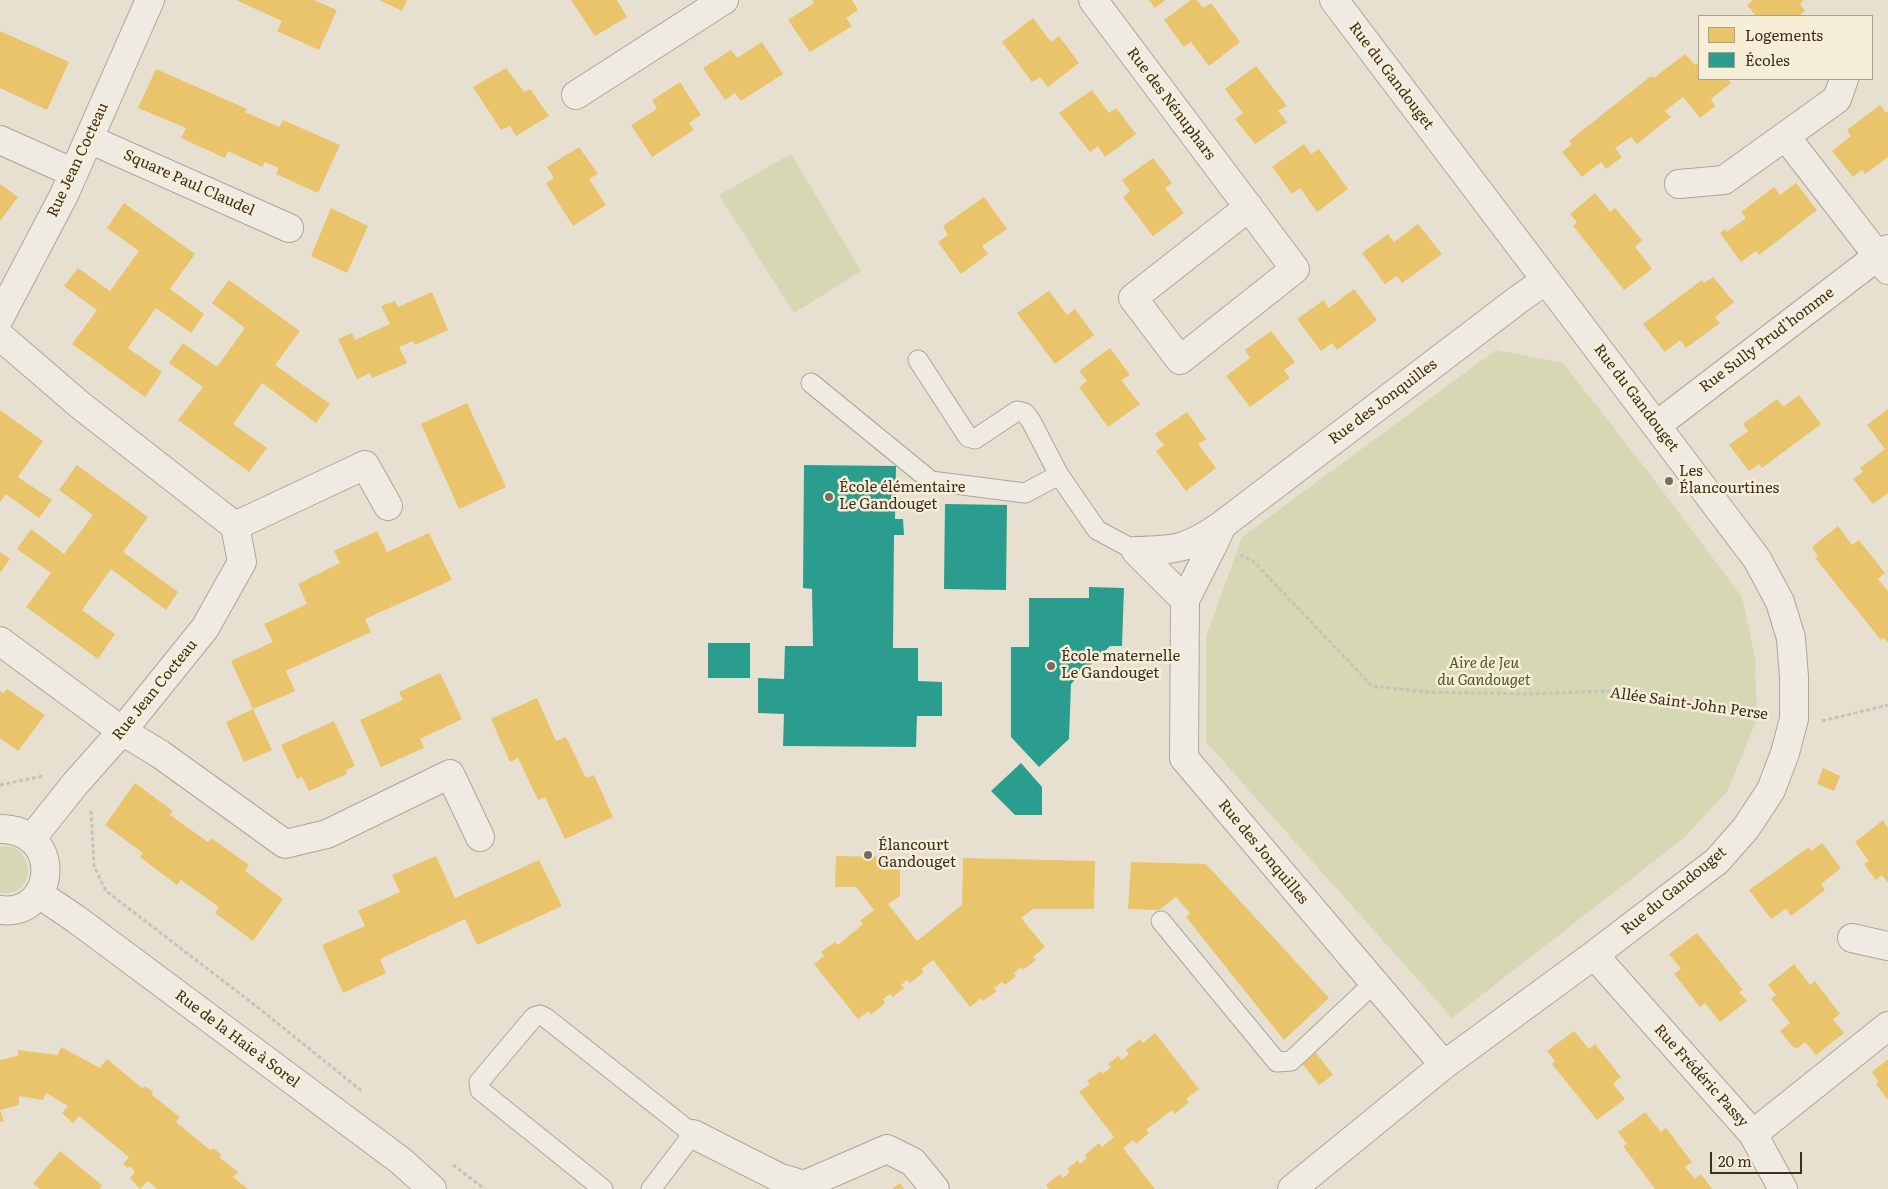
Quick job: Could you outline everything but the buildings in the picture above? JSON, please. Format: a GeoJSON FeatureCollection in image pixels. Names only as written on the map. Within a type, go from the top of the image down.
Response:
{"type":"FeatureCollection","features":[{"type":"Feature","properties":{"kind":"street","name":"Rue Jean Cocteau"},"geometry":{"type":"LineString","coordinates":[[0,317],[64,195],[150,0]]}},
{"type":"Feature","properties":{"kind":"street"},"geometry":{"type":"LineString","coordinates":[[576,95],[685,10],[724,0]]}},
{"type":"Feature","properties":{"kind":"street","name":"Rue des Nénuphars"},"geometry":{"type":"LineString","coordinates":[[1093,0],[1249,207],[1295,269],[1180,360],[1133,298],[1249,207]]}},
{"type":"Feature","properties":{"kind":"street","name":"Rue du Gandouget"},"geometry":{"type":"LineString","coordinates":[[1292,1189],[1444,1065],[1594,955],[1716,861],[1746,828],[1771,790],[1785,753],[1794,719],[1794,677],[1791,638],[1780,602],[1757,559],[1334,0]]}},
{"type":"Feature","properties":{"kind":"street"},"geometry":{"type":"LineString","coordinates":[[1678,184],[1724,180],[1837,99],[1844,80]]}},
{"type":"Feature","properties":{"kind":"street","name":"Rue Sully Prud'homme"},"geometry":{"type":"LineString","coordinates":[[1657,425],[1885,258],[1786,137]]}},
{"type":"Feature","properties":{"kind":"street","name":"Square Paul Claudel"},"geometry":{"type":"LineString","coordinates":[[89,139],[289,228]]}},
{"type":"Feature","properties":{"kind":"street"},"geometry":{"type":"LineString","coordinates":[[0,140],[74,173]]}},
{"type":"Feature","properties":{"kind":"street","name":"Rue des Jonquilles"},"geometry":{"type":"LineString","coordinates":[[1136,551],[1171,550],[1218,534],[1511,304],[1546,280]]}},
{"type":"Feature","properties":{"kind":"street"},"geometry":{"type":"LineString","coordinates":[[0,336],[80,405],[235,526],[365,465],[388,506]]}},
{"type":"Feature","properties":{"kind":"street","name":"Rue Jean Cocteau"},"geometry":{"type":"LineString","coordinates":[[32,838],[205,628],[242,562],[235,526]]}},
{"type":"Feature","properties":{"kind":"street","name":"Rue des Jonquilles"},"geometry":{"type":"LineString","coordinates":[[1218,534],[1185,600],[1184,758],[1444,1065]]}},
{"type":"Feature","properties":{"kind":"street","name":"Rue des Jonquilles"},"geometry":{"type":"LineString","coordinates":[[1136,551],[1185,600]]}},
{"type":"Feature","properties":{"kind":"street"},"geometry":{"type":"LineString","coordinates":[[0,641],[122,731],[160,754],[285,844],[327,834],[450,774],[480,837]]}},
{"type":"Feature","properties":{"kind":"street"},"geometry":{"type":"LineString","coordinates":[[0,829],[22,832],[32,838],[40,847],[46,865],[44,883],[39,894],[30,903],[19,909],[0,910]]}},
{"type":"Feature","properties":{"kind":"street","name":"Rue de la Haie à Sorel"},"geometry":{"type":"LineString","coordinates":[[39,894],[84,924],[401,1161],[432,1189]]}},
{"type":"Feature","properties":{"kind":"street"},"geometry":{"type":"LineString","coordinates":[[1852,938],[1888,946]]}},
{"type":"Feature","properties":{"kind":"street","name":"Rue Frédéric Passy"},"geometry":{"type":"LineString","coordinates":[[1594,955],[1753,1134],[1888,1026]]}},
{"type":"Feature","properties":{"kind":"street"},"geometry":{"type":"LineString","coordinates":[[693,1134],[780,1178],[804,1185],[887,1149],[913,1162],[935,1189]]}},
{"type":"Feature","properties":{"kind":"street"},"geometry":{"type":"LineString","coordinates":[[1753,1134],[1783,1189]]}},
{"type":"Feature","properties":{"kind":"lane","name":"Rue des Jonquilles"},"geometry":{"type":"LineString","coordinates":[[918,360],[968,437],[975,439],[1017,411],[1025,413],[1059,475],[1097,530],[1136,551]]}},
{"type":"Feature","properties":{"kind":"lane"},"geometry":{"type":"LineString","coordinates":[[811,383],[931,481],[1025,493],[1059,475]]}},
{"type":"Feature","properties":{"kind":"lane"},"geometry":{"type":"LineString","coordinates":[[1161,921],[1277,1062],[1291,1061],[1374,983]]}},
{"type":"Feature","properties":{"kind":"lane"},"geometry":{"type":"LineString","coordinates":[[603,1189],[480,1090],[479,1082],[534,1017],[540,1015],[546,1018],[693,1134],[651,1189]]}},
{"type":"Feature","properties":{"kind":"path","name":"Allée Saint-John Perse"},"geometry":{"type":"LineString","coordinates":[[1218,534],[1252,562],[1372,686],[1425,692],[1525,694],[1609,691],[1721,711],[1820,722],[1888,705]]}},
{"type":"Feature","properties":{"kind":"path"},"geometry":{"type":"LineString","coordinates":[[75,784],[91,795],[94,866],[106,891],[256,1006],[364,1093]]}},
{"type":"Feature","properties":{"kind":"path"},"geometry":{"type":"LineString","coordinates":[[448,1161],[485,1189]]}},
{"type":"Feature","properties":{"kind":"green space"},"geometry":{"type":"Polygon","coordinates":[[[791,154],[861,271],[794,313],[719,195],[791,154]]]}},
{"type":"Feature","properties":{"kind":"green space","name":"Aire de Jeu du Gandouget"},"geometry":{"type":"Polygon","coordinates":[[[1496,350],[1563,363],[1646,469],[1742,597],[1755,657],[1757,719],[1728,790],[1684,838],[1452,1018],[1206,742],[1206,637],[1242,537],[1496,350]]]}},
{"type":"Feature","properties":{"kind":"green space"},"geometry":{"type":"Polygon","coordinates":[[[0,847],[12,847],[20,852],[26,860],[28,869],[26,879],[21,887],[13,892],[0,893],[0,847]]]}},
{"type":"Feature","properties":{"kind":"place","name":"Les Élancourtines"},"geometry":{"type":"Point","coordinates":[1669,481]}},
{"type":"Feature","properties":{"kind":"place","name":"École élémentaire Le Gandouget"},"geometry":{"type":"Point","coordinates":[829,497]}},
{"type":"Feature","properties":{"kind":"place","name":"École maternelle Le Gandouget"},"geometry":{"type":"Point","coordinates":[1051,666]}},
{"type":"Feature","properties":{"kind":"place","name":"Élancourt Gandouget"},"geometry":{"type":"Point","coordinates":[868,855]}}]}
